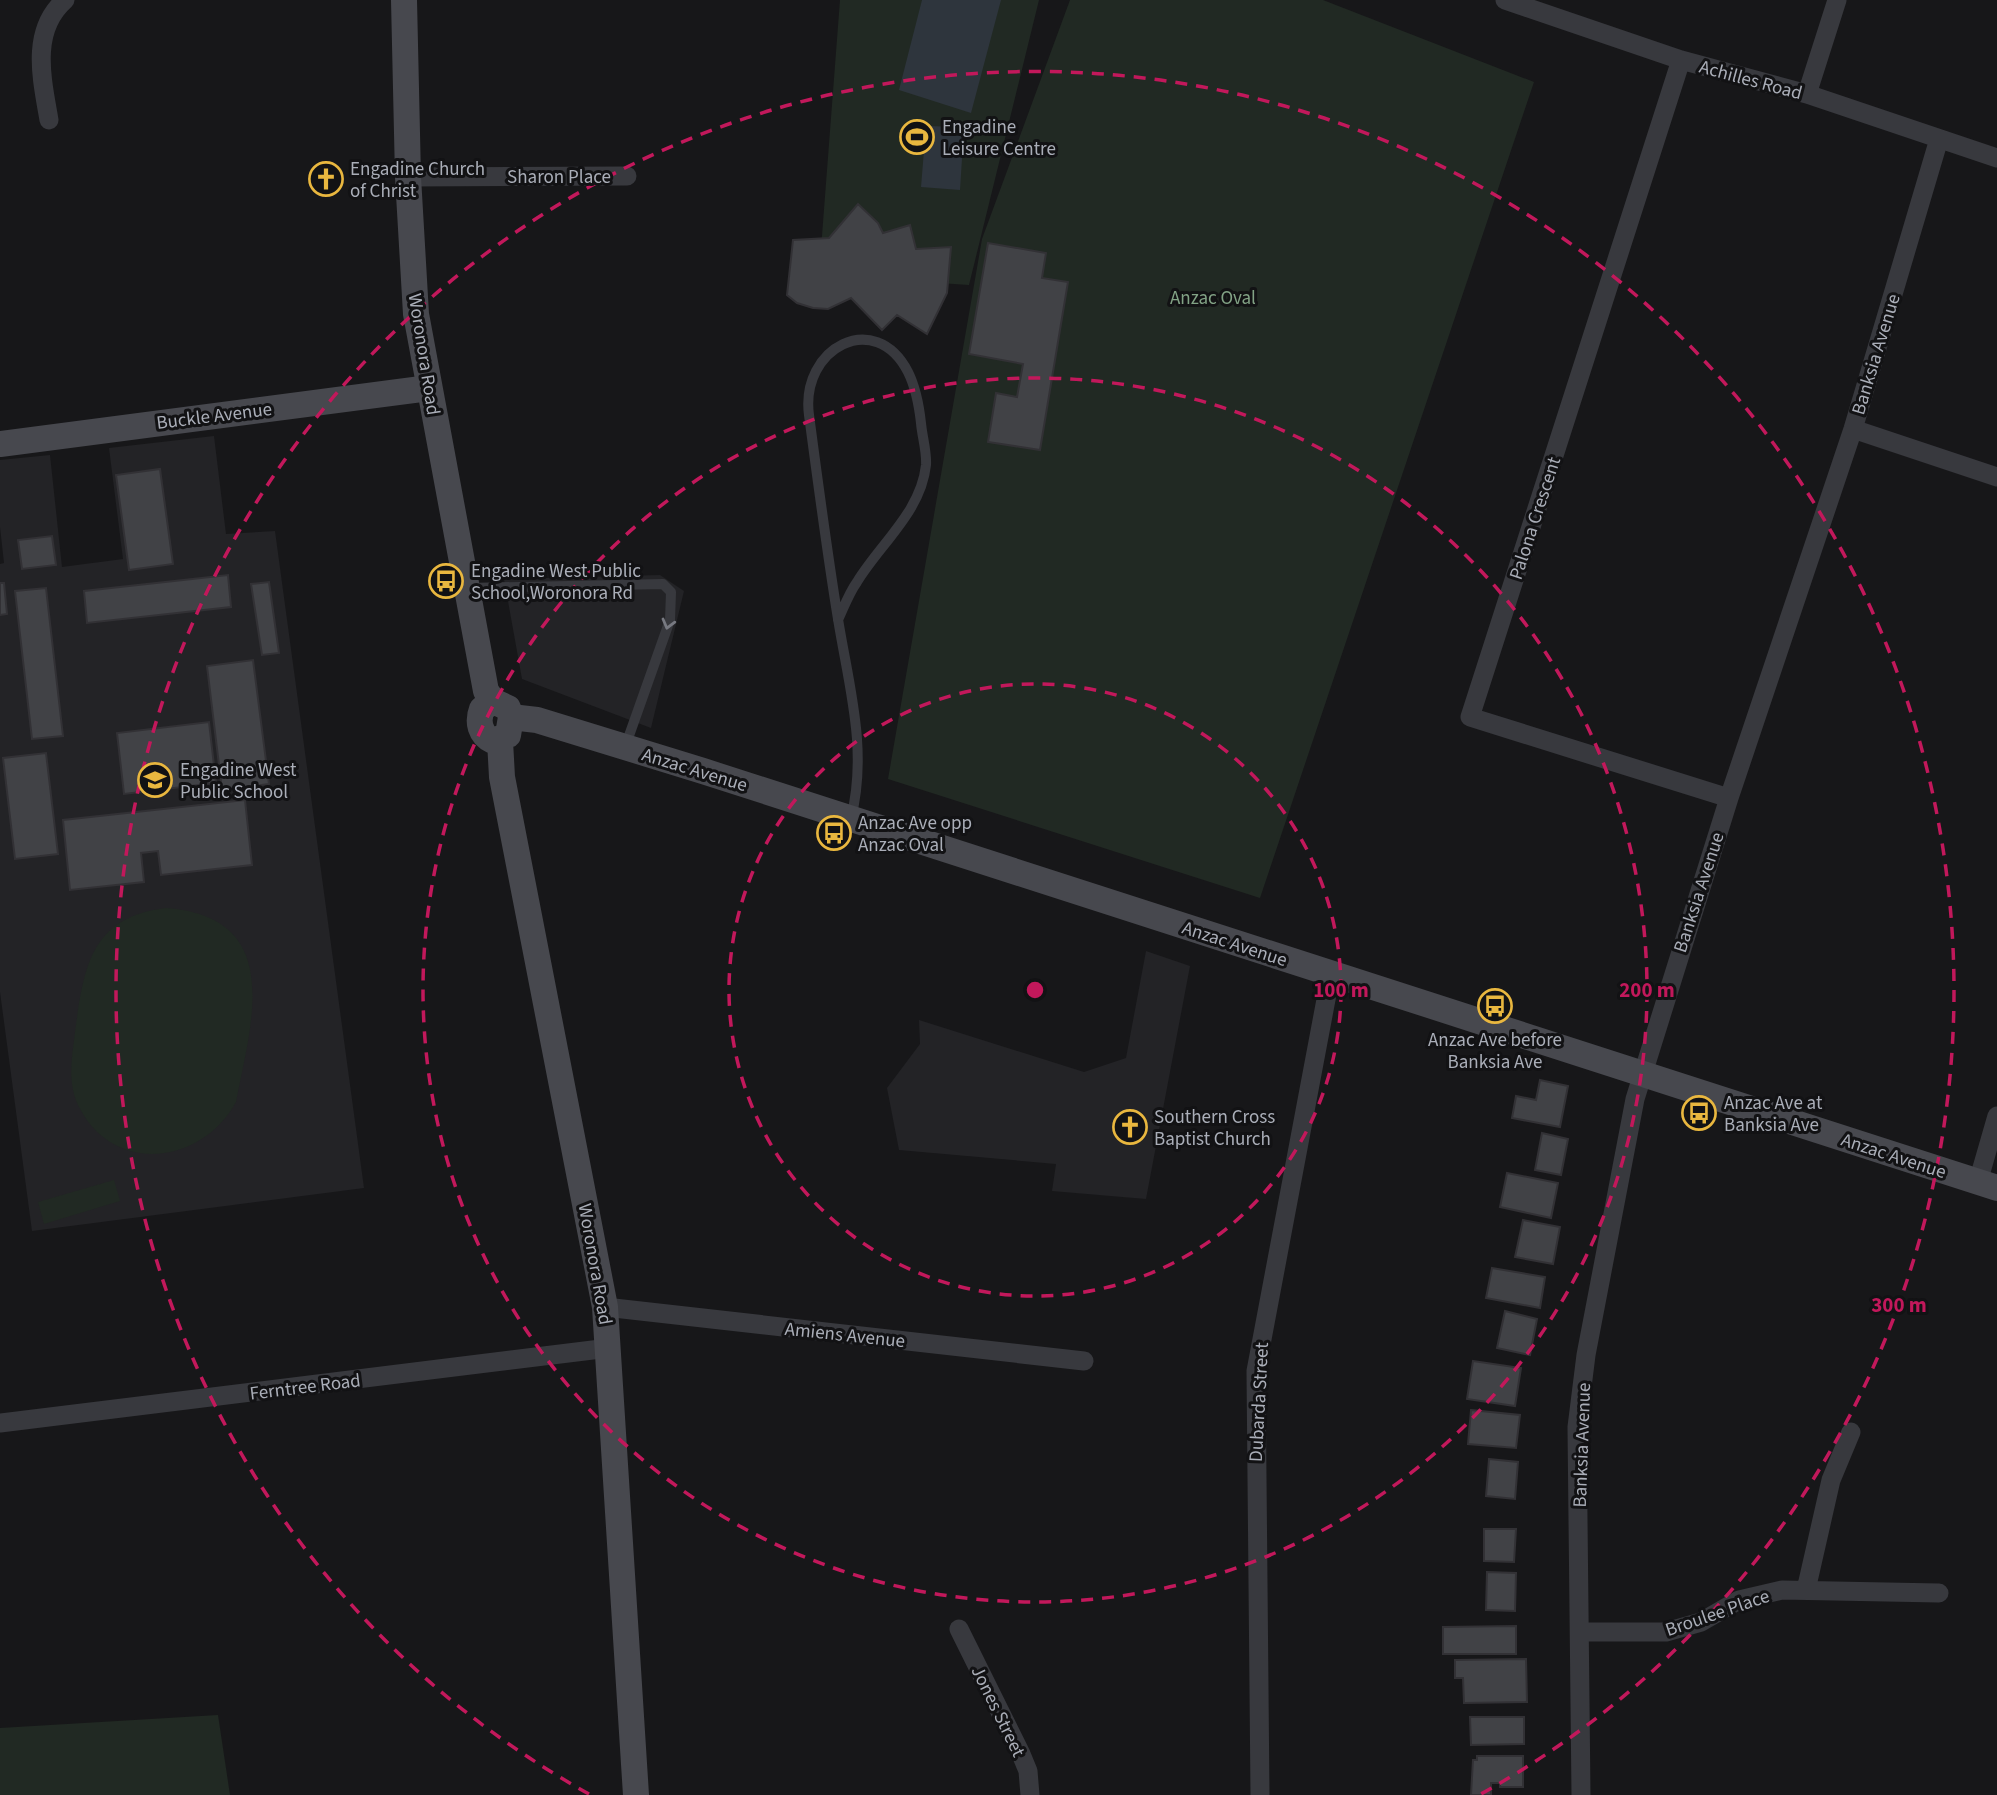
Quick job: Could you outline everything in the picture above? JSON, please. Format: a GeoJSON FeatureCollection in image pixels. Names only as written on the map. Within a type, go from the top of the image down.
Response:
{"type":"FeatureCollection","features":[{"type":"Feature","properties":{"kind":"street"},"geometry":{"type":"LineString","coordinates":[[49,120],[43,84],[42,39],[45,24],[65,0]]}},
{"type":"Feature","properties":{"kind":"street","name":"Woronora Road"},"geometry":{"type":"LineString","coordinates":[[404,0],[408,177],[416,314],[486,691],[501,720],[502,777],[605,1307],[636,1795]]}},
{"type":"Feature","properties":{"kind":"street","name":"Achilles Road"},"geometry":{"type":"LineString","coordinates":[[1505,0],[1681,60],[1807,94],[1997,158]]}},
{"type":"Feature","properties":{"kind":"street"},"geometry":{"type":"LineString","coordinates":[[1807,94],[1837,0]]}},
{"type":"Feature","properties":{"kind":"street","name":"Palona Crescent"},"geometry":{"type":"LineString","coordinates":[[1681,60],[1470,717],[1729,798]]}},
{"type":"Feature","properties":{"kind":"street","name":"Banksia Avenue"},"geometry":{"type":"LineString","coordinates":[[1581,1795],[1577,1461],[1581,1389],[1641,1074],[1729,798],[1853,429],[1939,139]]}},
{"type":"Feature","properties":{"kind":"street","name":"Sharon Place"},"geometry":{"type":"LineString","coordinates":[[408,177],[627,176]]}},
{"type":"Feature","properties":{"kind":"street","name":"Buckle Avenue"},"geometry":{"type":"LineString","coordinates":[[0,443],[429,388]]}},
{"type":"Feature","properties":{"kind":"street"},"geometry":{"type":"LineString","coordinates":[[1853,429],[1997,477]]}},
{"type":"Feature","properties":{"kind":"street","name":"Anzac Avenue"},"geometry":{"type":"LineString","coordinates":[[501,720],[537,720],[851,818],[1987,1185]]}},
{"type":"Feature","properties":{"kind":"street","name":"Dubarda Street"},"geometry":{"type":"LineString","coordinates":[[1260,1795],[1256,1371],[1331,974]]}},
{"type":"Feature","properties":{"kind":"street"},"geometry":{"type":"LineString","coordinates":[[1987,1185],[1997,1116]]}},
{"type":"Feature","properties":{"kind":"street","name":"Amiens Avenue"},"geometry":{"type":"LineString","coordinates":[[605,1307],[1084,1361]]}},
{"type":"Feature","properties":{"kind":"street","name":"Ferntree Road"},"geometry":{"type":"LineString","coordinates":[[0,1423],[609,1348]]}},
{"type":"Feature","properties":{"kind":"street"},"geometry":{"type":"LineString","coordinates":[[1806,1590],[1831,1480],[1850,1432]]}},
{"type":"Feature","properties":{"kind":"street","name":"Broulee Place"},"geometry":{"type":"LineString","coordinates":[[1580,1632],[1666,1632],[1701,1622],[1739,1600],[1761,1593],[1806,1590],[1939,1593]]}},
{"type":"Feature","properties":{"kind":"street","name":"Jones Street"},"geometry":{"type":"LineString","coordinates":[[959,1629],[1021,1754],[1028,1771],[1030,1795]]}},
{"type":"Feature","properties":{"kind":"lane"},"geometry":{"type":"LineString","coordinates":[[838,620],[856,582],[914,505],[926,464],[917,394],[907,370],[892,352],[869,340],[844,342],[827,353],[814,371],[808,406],[838,620],[861,763],[859,786],[851,818]]}},
{"type":"Feature","properties":{"kind":"lane"},"geometry":{"type":"LineString","coordinates":[[467,588],[663,584],[671,592],[670,620],[625,748]]}},
{"type":"Feature","properties":{"kind":"shaded area"},"geometry":{"type":"Polygon","coordinates":[[[922,0],[1001,0],[971,113],[899,90],[922,0]]]}},
{"type":"Feature","properties":{"kind":"shaded area"},"geometry":{"type":"Polygon","coordinates":[[[926,126],[964,127],[960,190],[921,187],[926,126]]]}},
{"type":"Feature","properties":{"kind":"shaded area","name":"Engadine West Public School"},"geometry":{"type":"Polygon","coordinates":[[[214,436],[226,534],[275,531],[364,1188],[32,1231],[0,992],[0,564],[4,563],[0,527],[0,460],[50,455],[62,567],[123,559],[109,448],[214,436]]]}},
{"type":"Feature","properties":{"kind":"shaded area"},"geometry":{"type":"Polygon","coordinates":[[[660,575],[684,591],[651,728],[522,679],[504,579],[660,575]]]}},
{"type":"Feature","properties":{"kind":"shaded area"},"geometry":{"type":"Polygon","coordinates":[[[1146,951],[1190,966],[1146,1199],[1052,1191],[1056,1164],[899,1150],[887,1088],[920,1044],[919,1020],[1084,1072],[1126,1058],[1146,951]]]}},
{"type":"Feature","properties":{"kind":"green space","name":"Engadine Leisure Centre"},"geometry":{"type":"Polygon","coordinates":[[[840,0],[1039,0],[969,285],[819,275],[840,0]]]}},
{"type":"Feature","properties":{"kind":"green space","name":"Anzac Oval"},"geometry":{"type":"Polygon","coordinates":[[[1070,0],[1323,0],[1534,82],[1260,898],[888,779],[982,239],[1070,0]]]}},
{"type":"Feature","properties":{"kind":"green space"},"geometry":{"type":"Polygon","coordinates":[[[166,908],[204,916],[230,931],[245,953],[252,979],[252,1008],[236,1102],[221,1123],[202,1139],[180,1149],[157,1154],[134,1152],[112,1143],[93,1128],[78,1105],[71,1078],[82,987],[95,949],[106,934],[121,922],[141,913],[166,908]]]}},
{"type":"Feature","properties":{"kind":"green space"},"geometry":{"type":"Polygon","coordinates":[[[114,1180],[120,1201],[44,1224],[38,1202],[114,1180]]]}},
{"type":"Feature","properties":{"kind":"green space"},"geometry":{"type":"Polygon","coordinates":[[[218,1715],[230,1795],[0,1795],[0,1728],[218,1715]]]}},
{"type":"Feature","properties":{"kind":"building"},"geometry":{"type":"Polygon","coordinates":[[[858,204],[878,223],[883,233],[910,225],[916,249],[951,247],[947,293],[927,334],[897,315],[882,330],[851,298],[828,309],[797,303],[787,295],[793,240],[829,238],[858,204]]]}},
{"type":"Feature","properties":{"kind":"building"},"geometry":{"type":"Polygon","coordinates":[[[988,243],[1046,253],[1042,278],[1068,282],[1040,450],[988,442],[996,393],[1017,397],[1023,364],[969,354],[988,243]]]}},
{"type":"Feature","properties":{"kind":"building"},"geometry":{"type":"Polygon","coordinates":[[[160,469],[173,564],[129,570],[116,475],[160,469]]]}},
{"type":"Feature","properties":{"kind":"building"},"geometry":{"type":"Polygon","coordinates":[[[52,536],[56,565],[22,569],[18,540],[52,536]]]}},
{"type":"Feature","properties":{"kind":"building"},"geometry":{"type":"Polygon","coordinates":[[[228,575],[231,607],[87,623],[84,591],[228,575]]]}},
{"type":"Feature","properties":{"kind":"building"},"geometry":{"type":"Polygon","coordinates":[[[269,582],[279,653],[262,655],[251,584],[269,582]]]}},
{"type":"Feature","properties":{"kind":"building"},"geometry":{"type":"Polygon","coordinates":[[[0,583],[4,583],[7,614],[0,615],[0,583]]]}},
{"type":"Feature","properties":{"kind":"building"},"geometry":{"type":"Polygon","coordinates":[[[46,588],[63,736],[32,739],[15,591],[46,588]]]}},
{"type":"Feature","properties":{"kind":"building"},"geometry":{"type":"Polygon","coordinates":[[[253,660],[269,784],[222,790],[207,666],[253,660]]]}},
{"type":"Feature","properties":{"kind":"building"},"geometry":{"type":"Polygon","coordinates":[[[209,722],[216,783],[124,794],[117,733],[209,722]]]}},
{"type":"Feature","properties":{"kind":"building"},"geometry":{"type":"Polygon","coordinates":[[[46,753],[58,854],[15,859],[3,758],[46,753]]]}},
{"type":"Feature","properties":{"kind":"building"},"geometry":{"type":"Polygon","coordinates":[[[245,800],[252,865],[161,875],[158,851],[141,853],[144,882],[70,890],[63,820],[245,800]]]}},
{"type":"Feature","properties":{"kind":"building"},"geometry":{"type":"Polygon","coordinates":[[[1540,1080],[1568,1086],[1560,1127],[1512,1118],[1516,1096],[1536,1100],[1540,1080]]]}},
{"type":"Feature","properties":{"kind":"building"},"geometry":{"type":"Polygon","coordinates":[[[1542,1133],[1568,1139],[1561,1175],[1535,1170],[1542,1133]]]}},
{"type":"Feature","properties":{"kind":"building"},"geometry":{"type":"Polygon","coordinates":[[[1507,1173],[1558,1183],[1551,1218],[1500,1207],[1507,1173]]]}},
{"type":"Feature","properties":{"kind":"building"},"geometry":{"type":"Polygon","coordinates":[[[1523,1220],[1560,1227],[1553,1264],[1515,1257],[1523,1220]]]}},
{"type":"Feature","properties":{"kind":"building"},"geometry":{"type":"Polygon","coordinates":[[[1492,1268],[1545,1277],[1540,1308],[1486,1298],[1492,1268]]]}},
{"type":"Feature","properties":{"kind":"building"},"geometry":{"type":"Polygon","coordinates":[[[1505,1311],[1537,1319],[1530,1355],[1497,1348],[1505,1311]]]}},
{"type":"Feature","properties":{"kind":"building"},"geometry":{"type":"Polygon","coordinates":[[[1473,1361],[1521,1368],[1515,1406],[1467,1399],[1473,1361]]]}},
{"type":"Feature","properties":{"kind":"building"},"geometry":{"type":"Polygon","coordinates":[[[1471,1410],[1520,1415],[1516,1448],[1468,1444],[1471,1410]]]}},
{"type":"Feature","properties":{"kind":"building"},"geometry":{"type":"Polygon","coordinates":[[[1489,1459],[1518,1462],[1515,1499],[1486,1496],[1489,1459]]]}},
{"type":"Feature","properties":{"kind":"building"},"geometry":{"type":"Polygon","coordinates":[[[1484,1529],[1516,1529],[1514,1562],[1484,1561],[1484,1529]]]}},
{"type":"Feature","properties":{"kind":"building"},"geometry":{"type":"Polygon","coordinates":[[[1487,1572],[1516,1573],[1515,1611],[1486,1610],[1487,1572]]]}},
{"type":"Feature","properties":{"kind":"building"},"geometry":{"type":"Polygon","coordinates":[[[1516,1626],[1516,1654],[1443,1654],[1443,1627],[1516,1626]]]}},
{"type":"Feature","properties":{"kind":"building"},"geometry":{"type":"Polygon","coordinates":[[[1526,1659],[1527,1702],[1464,1703],[1463,1678],[1455,1678],[1455,1660],[1526,1659]]]}},
{"type":"Feature","properties":{"kind":"building"},"geometry":{"type":"Polygon","coordinates":[[[1470,1717],[1524,1717],[1524,1744],[1471,1745],[1470,1717]]]}},
{"type":"Feature","properties":{"kind":"building"},"geometry":{"type":"Polygon","coordinates":[[[1477,1756],[1523,1756],[1523,1787],[1500,1787],[1500,1783],[1491,1783],[1491,1795],[1471,1795],[1473,1760],[1477,1760],[1477,1756]]]}},
{"type":"Feature","properties":{"kind":"place","name":"Engadine Leisure Centre"},"geometry":{"type":"Point","coordinates":[917,137]}},
{"type":"Feature","properties":{"kind":"place","name":"Engadine Church of Christ"},"geometry":{"type":"Point","coordinates":[326,179]}},
{"type":"Feature","properties":{"kind":"place","name":"Engadine West Public School,Woronora Rd"},"geometry":{"type":"Point","coordinates":[446,581]}},
{"type":"Feature","properties":{"kind":"place","name":"Engadine West Public School"},"geometry":{"type":"Point","coordinates":[155,780]}},
{"type":"Feature","properties":{"kind":"place","name":"Anzac Ave opp Anzac Oval"},"geometry":{"type":"Point","coordinates":[834,833]}},
{"type":"Feature","properties":{"kind":"place","name":"Anzac Ave before Banksia Ave"},"geometry":{"type":"Point","coordinates":[1495,1006]}},
{"type":"Feature","properties":{"kind":"place","name":"Anzac Ave at Banksia Ave"},"geometry":{"type":"Point","coordinates":[1699,1113]}},
{"type":"Feature","properties":{"kind":"place","name":"Southern Cross Baptist Church"},"geometry":{"type":"Point","coordinates":[1130,1127]}}]}
